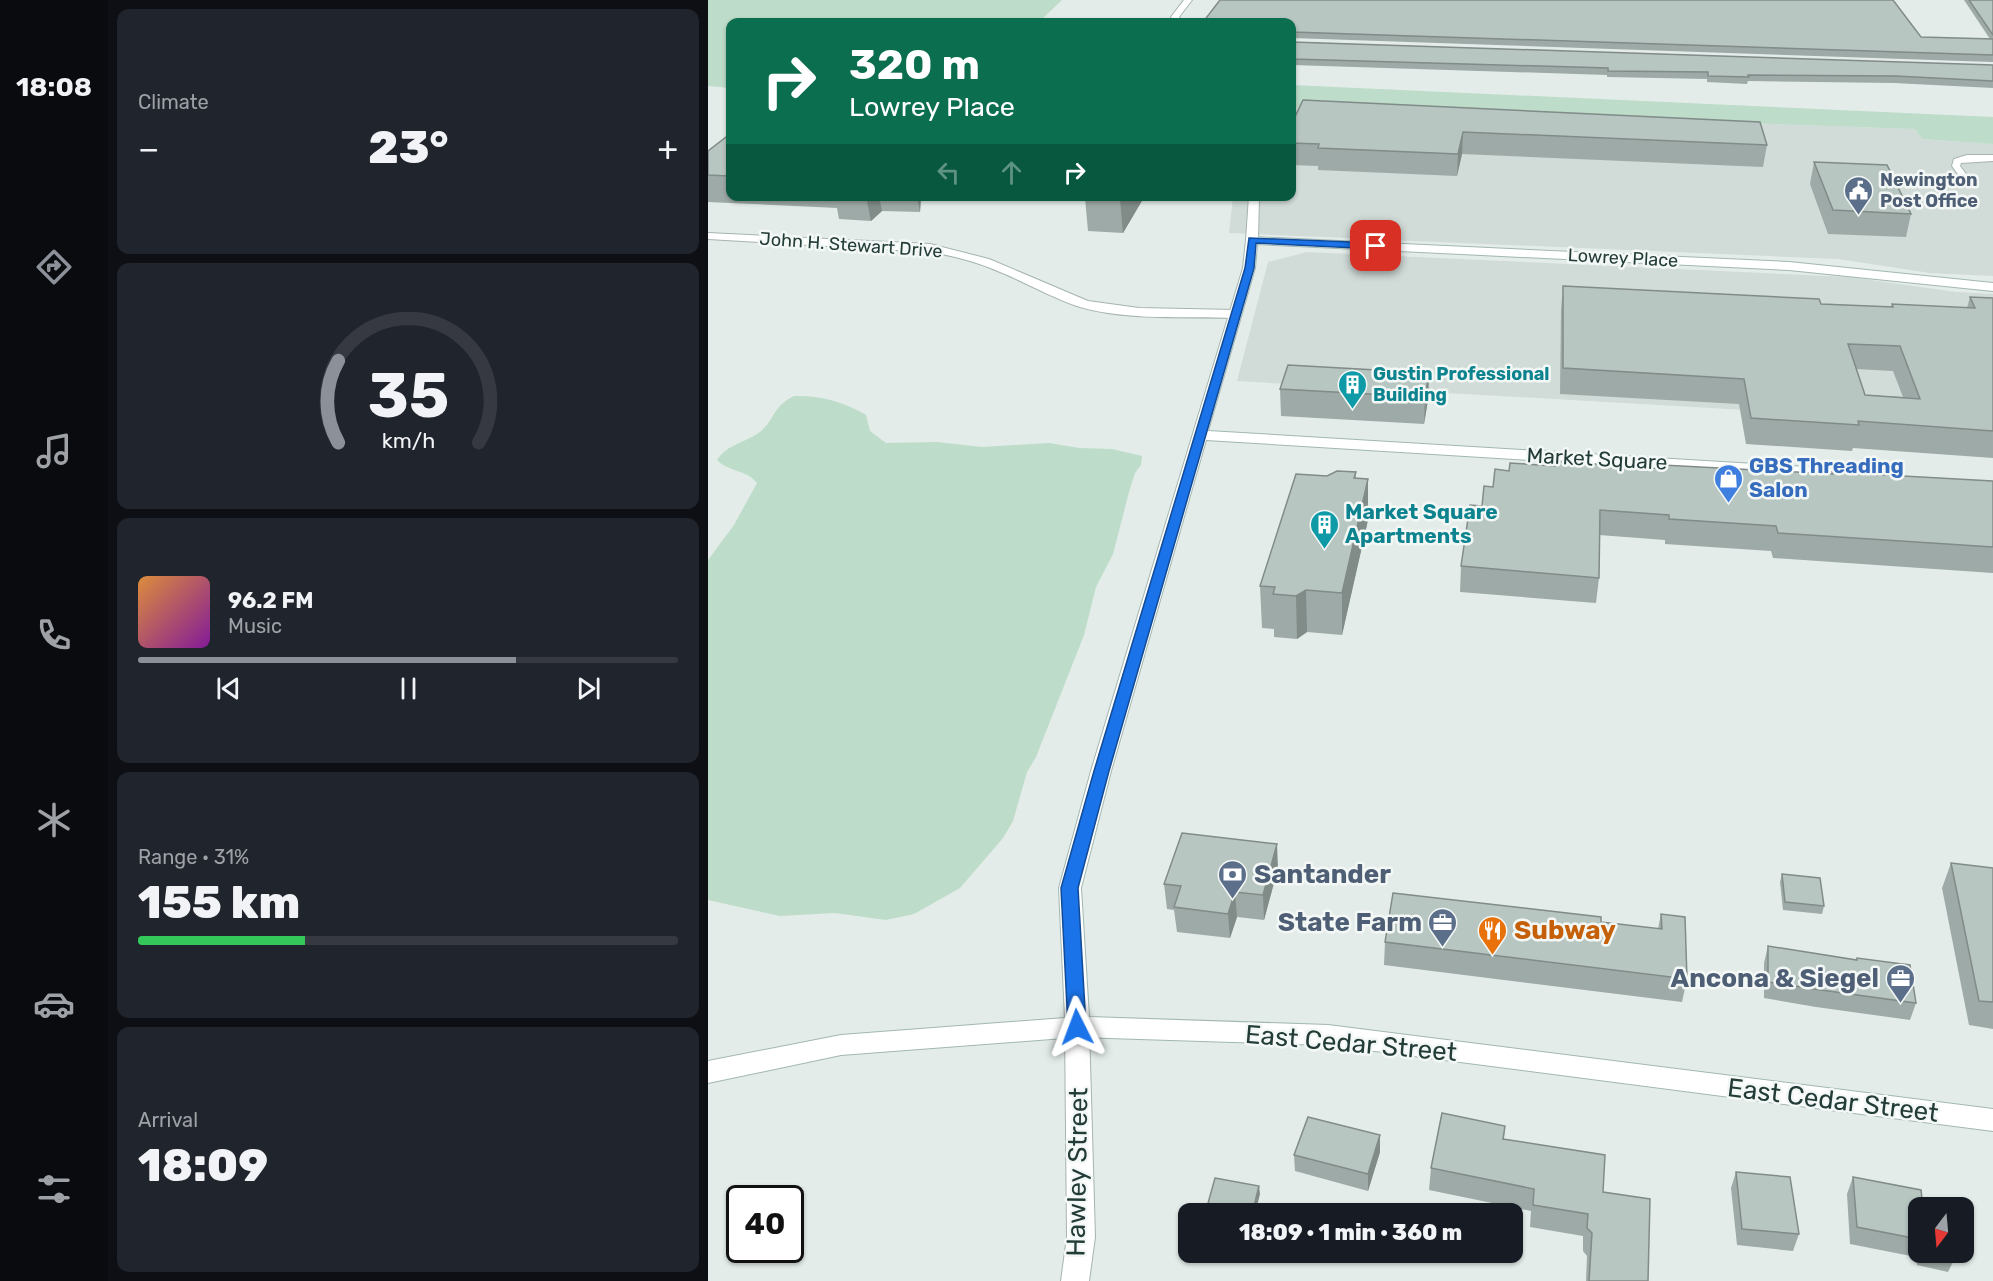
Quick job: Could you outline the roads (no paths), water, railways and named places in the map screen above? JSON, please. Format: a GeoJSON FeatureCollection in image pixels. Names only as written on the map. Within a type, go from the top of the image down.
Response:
{"type":"FeatureCollection","features":[{"type":"Feature","properties":{"kind":"street"},"geometry":{"type":"LineString","coordinates":[[1176,18],[1188,0]]}},
{"type":"Feature","properties":{"kind":"street","name":"Hawley Street"},"geometry":{"type":"LineString","coordinates":[[1075,1281],[1081,1237],[1077,1027],[1070,888],[1101,771],[1249,268],[1254,201]]}},
{"type":"Feature","properties":{"kind":"street","name":"John H. Stewart Drive"},"geometry":{"type":"LineString","coordinates":[[708,236],[930,248],[984,261],[1056,294],[1086,304],[1121,309],[1235,314]]}},
{"type":"Feature","properties":{"kind":"street","name":"Lowrey Place"},"geometry":{"type":"LineString","coordinates":[[1252,240],[1789,266],[1993,287]]}},
{"type":"Feature","properties":{"kind":"street","name":"Market Square"},"geometry":{"type":"LineString","coordinates":[[1201,435],[1868,475]]}},
{"type":"Feature","properties":{"kind":"street","name":"East Cedar Street"},"geometry":{"type":"LineString","coordinates":[[708,1072],[841,1045],[1077,1027],[1328,1035],[1993,1120]]}},
{"type":"Feature","properties":{"kind":"lane"},"geometry":{"type":"LineString","coordinates":[[1968,182],[1956,166],[1957,161],[1967,158],[1993,158]]}},
{"type":"Feature","properties":{"kind":"place","name":"Newington Post Office"},"geometry":{"type":"Point","coordinates":[1859,216]}},
{"type":"Feature","properties":{"kind":"place","name":"Gustin Professional Building"},"geometry":{"type":"Point","coordinates":[1352,410]}},
{"type":"Feature","properties":{"kind":"place","name":"GBS Threading Salon"},"geometry":{"type":"Point","coordinates":[1728,504]}},
{"type":"Feature","properties":{"kind":"place","name":"Market Square Apartments"},"geometry":{"type":"Point","coordinates":[1324,550]}},
{"type":"Feature","properties":{"kind":"place","name":"Santander"},"geometry":{"type":"Point","coordinates":[1233,900]}},
{"type":"Feature","properties":{"kind":"place","name":"State Farm"},"geometry":{"type":"Point","coordinates":[1443,948]}},
{"type":"Feature","properties":{"kind":"place","name":"Subway"},"geometry":{"type":"Point","coordinates":[1493,956]}},
{"type":"Feature","properties":{"kind":"place","name":"Ancona & Siegel"},"geometry":{"type":"Point","coordinates":[1900,1004]}}]}
